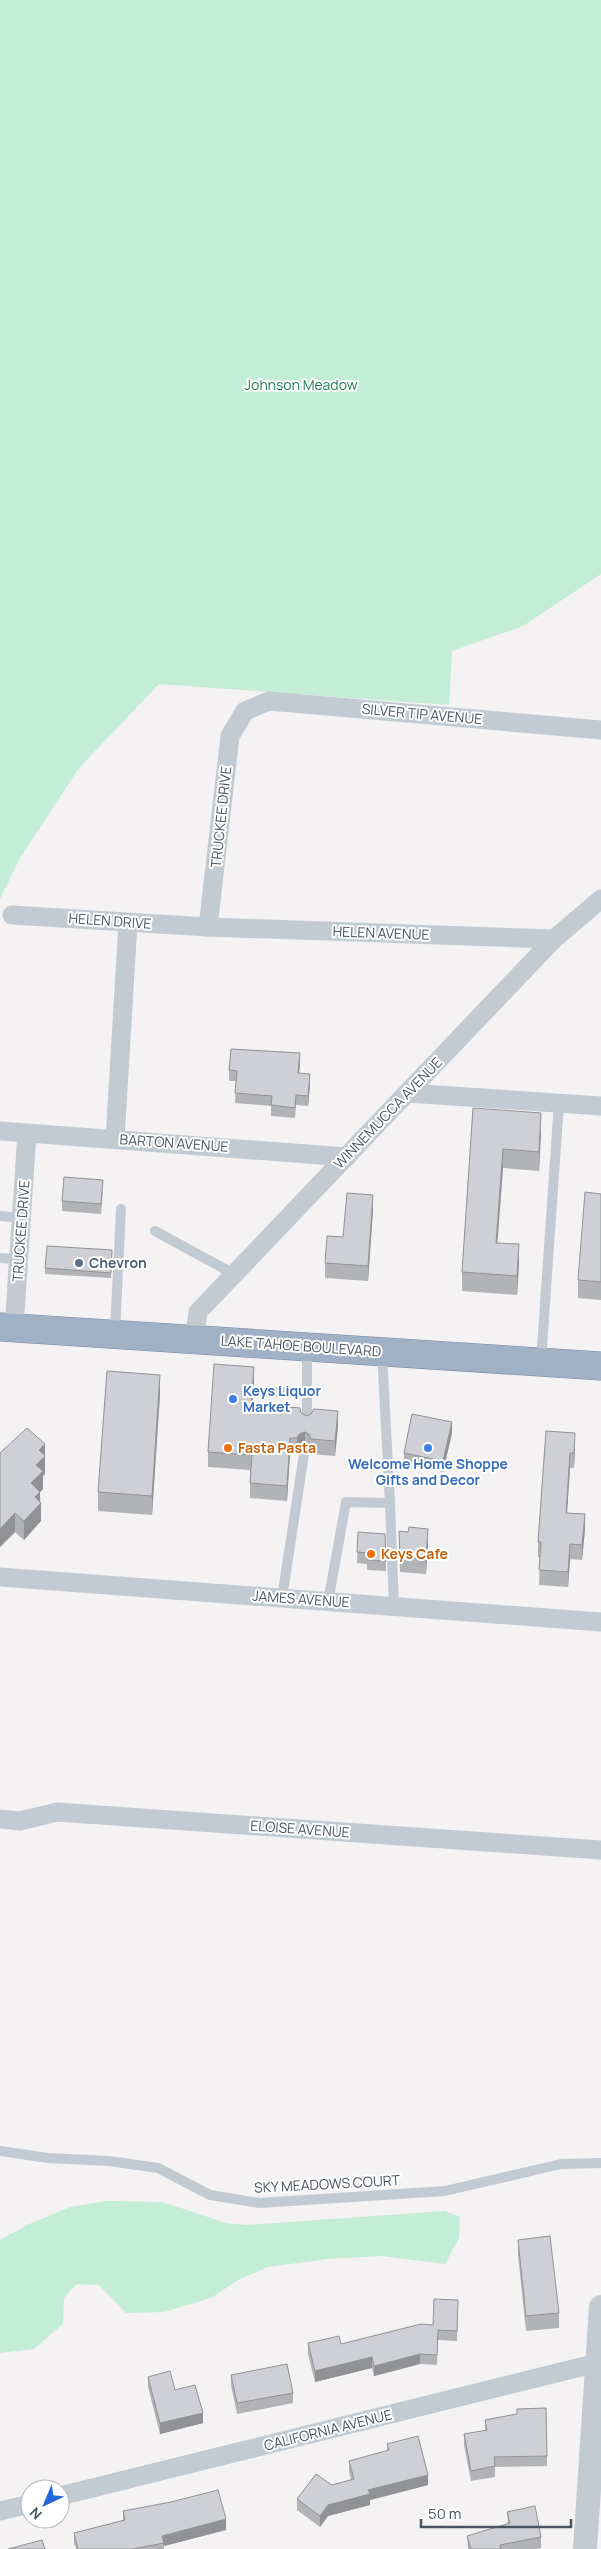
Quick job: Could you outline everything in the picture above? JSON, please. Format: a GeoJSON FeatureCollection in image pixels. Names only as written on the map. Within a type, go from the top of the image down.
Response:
{"type":"FeatureCollection","features":[{"type":"Feature","properties":{"kind":"highway","name":"LAKE TAHOE BOULEVARD"},"geometry":{"type":"LineString","coordinates":[[7,1327],[601,1366]]}},
{"type":"Feature","properties":{"kind":"street","name":"SILVER TIP AVENUE"},"geometry":{"type":"LineString","coordinates":[[245,711],[270,701],[601,730]]}},
{"type":"Feature","properties":{"kind":"street","name":"TRUCKEE DRIVE"},"geometry":{"type":"LineString","coordinates":[[208,927],[230,736],[245,711]]}},
{"type":"Feature","properties":{"kind":"street","name":"WINNEMUCCA AVENUE"},"geometry":{"type":"LineString","coordinates":[[194,1339],[198,1312],[554,939],[601,899]]}},
{"type":"Feature","properties":{"kind":"street","name":"HELEN DRIVE"},"geometry":{"type":"LineString","coordinates":[[12,915],[208,927]]}},
{"type":"Feature","properties":{"kind":"street"},"geometry":{"type":"LineString","coordinates":[[115,1139],[128,923]]}},
{"type":"Feature","properties":{"kind":"street","name":"HELEN AVENUE"},"geometry":{"type":"LineString","coordinates":[[208,927],[554,939]]}},
{"type":"Feature","properties":{"kind":"street"},"geometry":{"type":"LineString","coordinates":[[408,1093],[601,1106]]}},
{"type":"Feature","properties":{"kind":"street","name":"BARTON AVENUE"},"geometry":{"type":"LineString","coordinates":[[0,1131],[347,1157]]}},
{"type":"Feature","properties":{"kind":"street","name":"TRUCKEE DRIVE"},"geometry":{"type":"LineString","coordinates":[[7,1327],[9,1259],[22,1218],[27,1134]]}},
{"type":"Feature","properties":{"kind":"street","name":"JAMES AVENUE"},"geometry":{"type":"LineString","coordinates":[[0,1577],[601,1622]]}},
{"type":"Feature","properties":{"kind":"street","name":"ELOISE AVENUE"},"geometry":{"type":"LineString","coordinates":[[0,1820],[20,1821],[57,1812],[601,1850]]}},
{"type":"Feature","properties":{"kind":"street"},"geometry":{"type":"LineString","coordinates":[[585,2549],[601,2307]]}},
{"type":"Feature","properties":{"kind":"street","name":"CALIFORNIA AVENUE"},"geometry":{"type":"LineString","coordinates":[[70,2494],[597,2363]]}},
{"type":"Feature","properties":{"kind":"street"},"geometry":{"type":"LineString","coordinates":[[0,2511],[20,2506]]}},
{"type":"Feature","properties":{"kind":"lane"},"geometry":{"type":"LineString","coordinates":[[541,1362],[559,1103]]}},
{"type":"Feature","properties":{"kind":"lane"},"geometry":{"type":"LineString","coordinates":[[114,1334],[122,1209]]}},
{"type":"Feature","properties":{"kind":"lane"},"geometry":{"type":"LineString","coordinates":[[0,1216],[22,1218]]}},
{"type":"Feature","properties":{"kind":"lane"},"geometry":{"type":"LineString","coordinates":[[155,1230],[234,1274]]}},
{"type":"Feature","properties":{"kind":"lane"},"geometry":{"type":"LineString","coordinates":[[306,1424],[308,1393],[307,1347]]}},
{"type":"Feature","properties":{"kind":"lane"},"geometry":{"type":"LineString","coordinates":[[382,1352],[394,1606]]}},
{"type":"Feature","properties":{"kind":"lane"},"geometry":{"type":"LineString","coordinates":[[263,1392],[308,1393]]}},
{"type":"Feature","properties":{"kind":"lane"},"geometry":{"type":"LineString","coordinates":[[282,1598],[304,1454]]}},
{"type":"Feature","properties":{"kind":"lane"},"geometry":{"type":"LineString","coordinates":[[328,1602],[346,1502],[390,1503]]}},
{"type":"Feature","properties":{"kind":"lane","name":"SKY MEADOWS COURT"},"geometry":{"type":"LineString","coordinates":[[0,2151],[48,2158],[109,2161],[158,2168],[210,2195],[259,2203],[445,2191],[561,2164],[601,2163]]}},
{"type":"Feature","properties":{"kind":"green space","name":"Johnson Meadow"},"geometry":{"type":"Polygon","coordinates":[[[0,0],[601,0],[601,574],[523,626],[452,651],[449,705],[159,684],[79,768],[21,856],[0,899],[0,0]]]}},
{"type":"Feature","properties":{"kind":"green space"},"geometry":{"type":"Polygon","coordinates":[[[106,2201],[163,2202],[226,2223],[247,2225],[445,2211],[460,2217],[459,2238],[445,2264],[381,2256],[328,2259],[268,2267],[238,2280],[211,2298],[164,2312],[126,2313],[99,2285],[77,2284],[64,2298],[63,2324],[34,2349],[0,2353],[0,2240],[27,2225],[70,2207],[106,2201]]]}},
{"type":"Feature","properties":{"kind":"building"},"geometry":{"type":"Polygon","coordinates":[[[231,1049],[300,1053],[298,1073],[310,1074],[308,1096],[296,1095],[295,1108],[271,1105],[272,1096],[235,1093],[237,1071],[229,1070],[231,1049]]]}},
{"type":"Feature","properties":{"kind":"building"},"geometry":{"type":"Polygon","coordinates":[[[473,1108],[541,1113],[539,1152],[503,1149],[496,1243],[519,1244],[517,1276],[462,1272],[473,1108]]]}},
{"type":"Feature","properties":{"kind":"building"},"geometry":{"type":"Polygon","coordinates":[[[64,1177],[103,1180],[101,1204],[62,1201],[64,1177]]]}},
{"type":"Feature","properties":{"kind":"building"},"geometry":{"type":"Polygon","coordinates":[[[585,1192],[601,1194],[601,1282],[578,1280],[585,1192]]]}},
{"type":"Feature","properties":{"kind":"building"},"geometry":{"type":"Polygon","coordinates":[[[347,1193],[373,1195],[368,1266],[325,1263],[327,1236],[343,1237],[347,1193]]]}},
{"type":"Feature","properties":{"kind":"building"},"geometry":{"type":"Polygon","coordinates":[[[47,1246],[112,1250],[111,1273],[45,1268],[47,1246]]]}},
{"type":"Feature","properties":{"kind":"building"},"geometry":{"type":"Polygon","coordinates":[[[214,1364],[254,1367],[251,1404],[300,1408],[301,1413],[307,1416],[314,1409],[338,1411],[335,1441],[311,1439],[309,1434],[305,1432],[299,1434],[297,1438],[290,1438],[287,1486],[250,1483],[252,1455],[208,1452],[214,1364]]]}},
{"type":"Feature","properties":{"kind":"building"},"geometry":{"type":"Polygon","coordinates":[[[107,1371],[160,1375],[152,1496],[98,1492],[107,1371]]]}},
{"type":"Feature","properties":{"kind":"building","name":"Welcome Home Shoppe Gifts and Decor"},"geometry":{"type":"Polygon","coordinates":[[[412,1414],[452,1422],[443,1461],[404,1453],[412,1414]]]}},
{"type":"Feature","properties":{"kind":"building"},"geometry":{"type":"Polygon","coordinates":[[[27,1428],[45,1444],[39,1450],[45,1456],[36,1465],[43,1471],[31,1483],[40,1492],[35,1497],[41,1503],[24,1521],[15,1513],[0,1529],[0,1453],[27,1428]]]}},
{"type":"Feature","properties":{"kind":"building"},"geometry":{"type":"Polygon","coordinates":[[[546,1431],[575,1433],[574,1453],[570,1453],[566,1513],[585,1514],[582,1545],[570,1544],[568,1572],[539,1570],[541,1542],[538,1542],[546,1431]]]}},
{"type":"Feature","properties":{"kind":"building"},"geometry":{"type":"Polygon","coordinates":[[[409,1527],[428,1529],[426,1559],[400,1557],[399,1531],[408,1532],[409,1527]]]}},
{"type":"Feature","properties":{"kind":"building"},"geometry":{"type":"Polygon","coordinates":[[[358,1532],[385,1534],[386,1561],[367,1560],[368,1553],[357,1552],[358,1532]]]}},
{"type":"Feature","properties":{"kind":"building"},"geometry":{"type":"Polygon","coordinates":[[[550,2236],[559,2313],[526,2316],[518,2240],[550,2236]]]}},
{"type":"Feature","properties":{"kind":"building"},"geometry":{"type":"Polygon","coordinates":[[[434,2299],[458,2300],[457,2331],[438,2330],[437,2355],[420,2354],[374,2366],[372,2357],[315,2371],[308,2343],[339,2336],[341,2344],[421,2324],[433,2325],[434,2299]]]}},
{"type":"Feature","properties":{"kind":"building"},"geometry":{"type":"Polygon","coordinates":[[[287,2364],[293,2393],[237,2403],[231,2375],[287,2364]]]}},
{"type":"Feature","properties":{"kind":"building"},"geometry":{"type":"Polygon","coordinates":[[[170,2371],[175,2390],[195,2385],[203,2413],[160,2423],[148,2377],[170,2371]]]}},
{"type":"Feature","properties":{"kind":"building"},"geometry":{"type":"Polygon","coordinates":[[[546,2408],[547,2456],[494,2457],[495,2466],[471,2471],[464,2434],[487,2430],[485,2420],[517,2414],[517,2409],[546,2408]]]}},
{"type":"Feature","properties":{"kind":"building"},"geometry":{"type":"Polygon","coordinates":[[[418,2436],[428,2475],[368,2490],[370,2494],[328,2505],[320,2516],[297,2499],[316,2474],[332,2485],[354,2479],[349,2461],[389,2450],[387,2444],[418,2436]]]}},
{"type":"Feature","properties":{"kind":"building"},"geometry":{"type":"Polygon","coordinates":[[[218,2490],[226,2519],[162,2536],[164,2543],[132,2549],[78,2549],[74,2533],[125,2520],[123,2511],[171,2502],[218,2490]]]}},
{"type":"Feature","properties":{"kind":"building"},"geometry":{"type":"Polygon","coordinates":[[[535,2506],[541,2537],[500,2545],[501,2549],[471,2549],[467,2536],[510,2523],[507,2512],[535,2506]]]}},
{"type":"Feature","properties":{"kind":"building"},"geometry":{"type":"Polygon","coordinates":[[[42,2540],[45,2549],[8,2549],[42,2540]]]}},
{"type":"Feature","properties":{"kind":"place","name":"Chevron"},"geometry":{"type":"Point","coordinates":[79,1263]}},
{"type":"Feature","properties":{"kind":"place","name":"Keys Liquor Market"},"geometry":{"type":"Point","coordinates":[233,1399]}},
{"type":"Feature","properties":{"kind":"place","name":"Fasta Pasta"},"geometry":{"type":"Point","coordinates":[228,1448]}},
{"type":"Feature","properties":{"kind":"place","name":"Welcome Home Shoppe Gifts and Decor"},"geometry":{"type":"Point","coordinates":[428,1448]}},
{"type":"Feature","properties":{"kind":"place","name":"Keys Cafe"},"geometry":{"type":"Point","coordinates":[371,1554]}}]}
